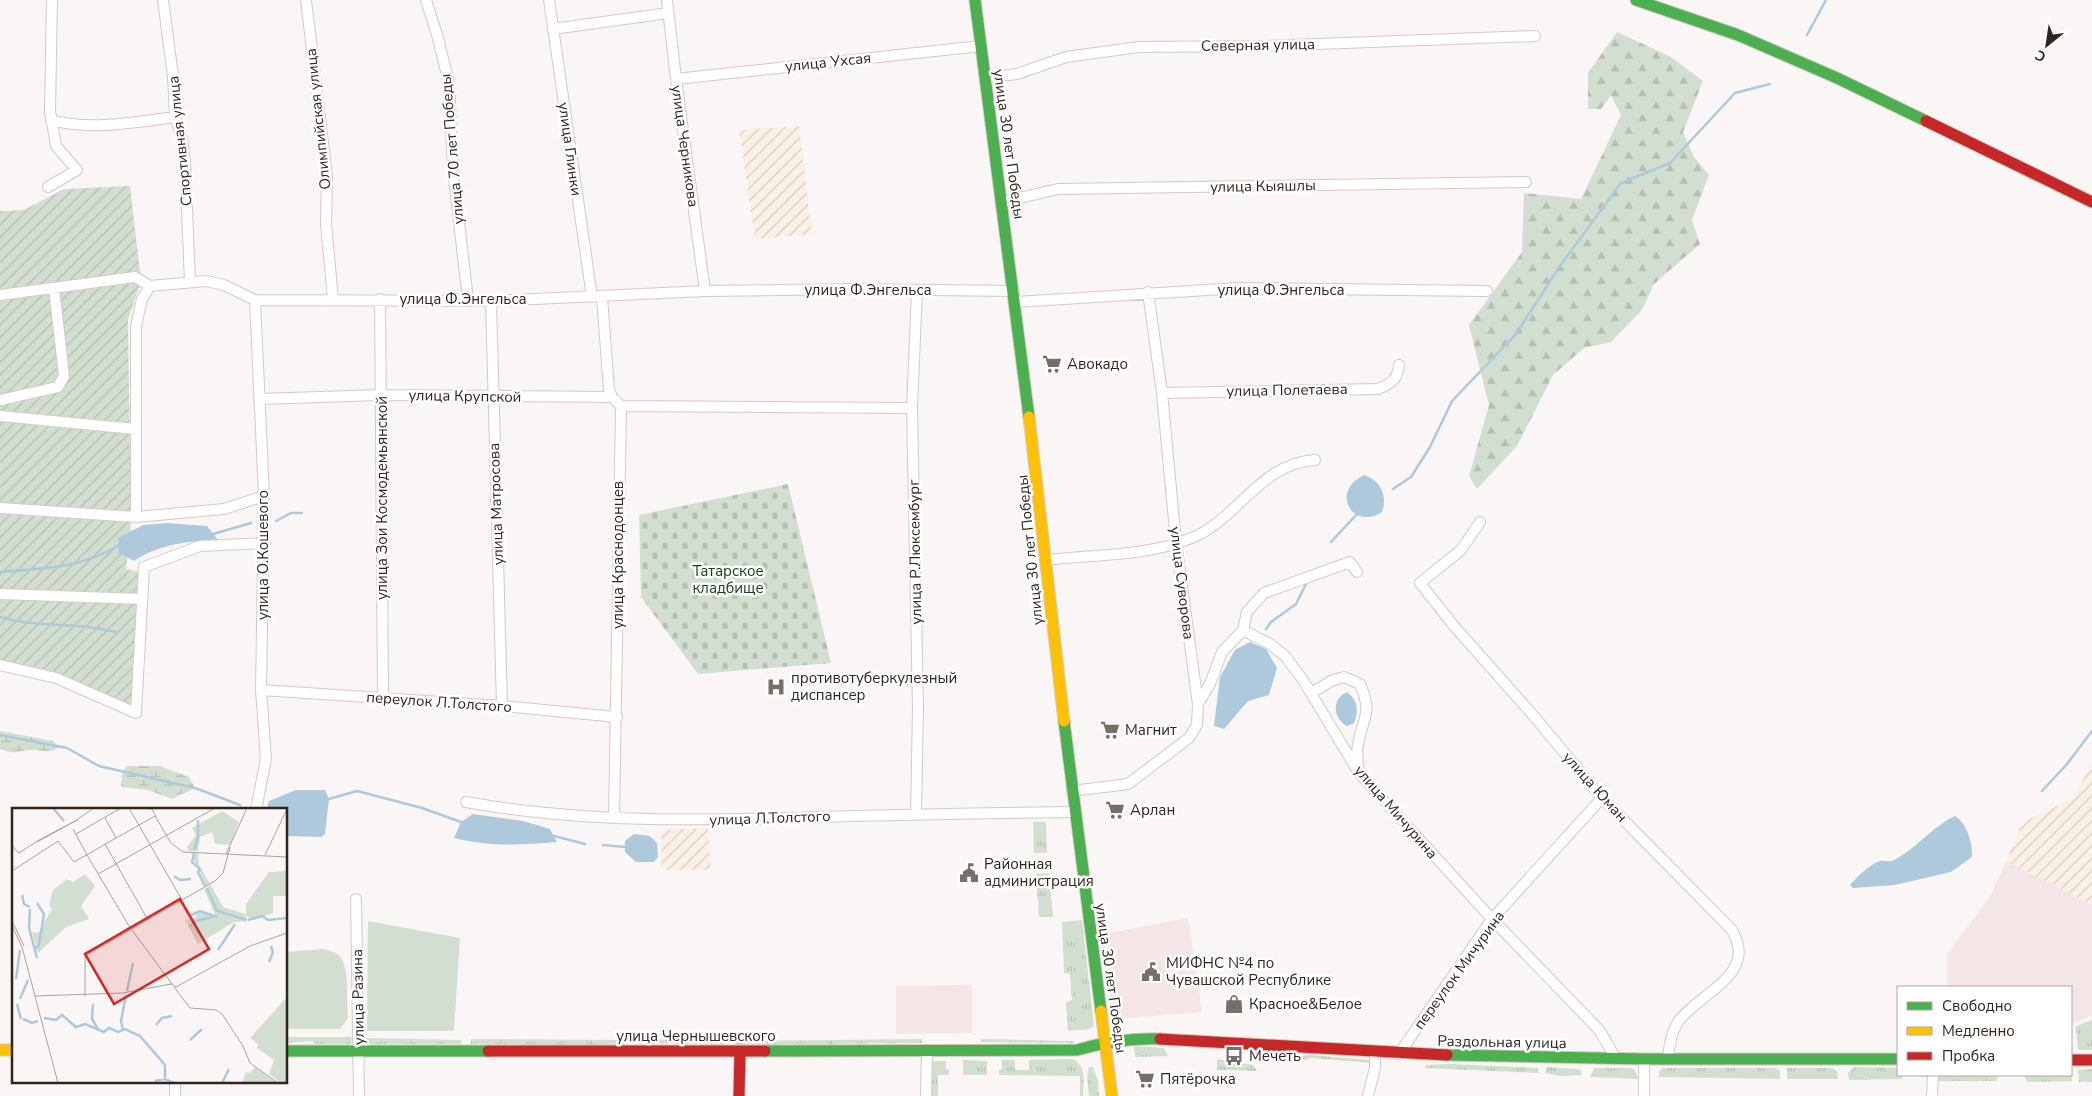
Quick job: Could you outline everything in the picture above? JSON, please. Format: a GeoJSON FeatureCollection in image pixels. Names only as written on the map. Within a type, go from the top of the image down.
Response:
{"type":"FeatureCollection","features":[{"type":"Feature","properties":{"kind":"street"},"geometry":{"type":"LineString","coordinates":[[48,188],[77,170],[56,146],[51,120],[52,0]]}},
{"type":"Feature","properties":{"kind":"street","name":"Спортивная улица"},"geometry":{"type":"LineString","coordinates":[[163,0],[173,76],[175,117],[182,138],[185,162],[190,282]]}},
{"type":"Feature","properties":{"kind":"street","name":"Олимпийская улица"},"geometry":{"type":"LineString","coordinates":[[306,0],[327,176],[326,224],[333,299]]}},
{"type":"Feature","properties":{"kind":"street","name":"улица 70 лет Победы"},"geometry":{"type":"LineString","coordinates":[[426,0],[438,38],[448,83],[453,170],[468,300]]}},
{"type":"Feature","properties":{"kind":"street","name":"улица Глинки"},"geometry":{"type":"LineString","coordinates":[[549,0],[597,297]]}},
{"type":"Feature","properties":{"kind":"street","name":"улица Черникова"},"geometry":{"type":"LineString","coordinates":[[667,0],[705,291]]}},
{"type":"Feature","properties":{"kind":"street","name":"улица 30 лет Победы"},"geometry":{"type":"LineString","coordinates":[[975,0],[1015,296],[1047,560],[1074,812],[1101,1027],[1105,1042],[1112,1096]]}},
{"type":"Feature","properties":{"kind":"street"},"geometry":{"type":"LineString","coordinates":[[1636,0],[1738,35],[1837,78],[2092,202]]}},
{"type":"Feature","properties":{"kind":"street"},"geometry":{"type":"LineString","coordinates":[[553,29],[668,13]]}},
{"type":"Feature","properties":{"kind":"street","name":"Северная улица"},"geometry":{"type":"LineString","coordinates":[[985,78],[1017,74],[1058,58],[1134,47],[1273,45],[1536,36]]}},
{"type":"Feature","properties":{"kind":"street","name":"улица Ухсая"},"geometry":{"type":"LineString","coordinates":[[676,79],[981,46]]}},
{"type":"Feature","properties":{"kind":"street"},"geometry":{"type":"LineString","coordinates":[[51,120],[70,125],[175,117]]}},
{"type":"Feature","properties":{"kind":"street","name":"улица Кыяшлы"},"geometry":{"type":"LineString","coordinates":[[1002,202],[1058,189],[1526,182]]}},
{"type":"Feature","properties":{"kind":"street"},"geometry":{"type":"LineString","coordinates":[[0,295],[135,277],[150,286],[142,298],[136,326],[136,517]]}},
{"type":"Feature","properties":{"kind":"street","name":"улица Ф.Энгельса"},"geometry":{"type":"LineString","coordinates":[[150,286],[206,281],[224,285],[255,300],[380,299],[491,301],[705,291],[917,290],[1015,296],[1239,288],[1487,291]]}},
{"type":"Feature","properties":{"kind":"street"},"geometry":{"type":"LineString","coordinates":[[0,400],[58,387],[64,376],[54,288]]}},
{"type":"Feature","properties":{"kind":"street","name":"улица Р.Люксембург"},"geometry":{"type":"LineString","coordinates":[[916,814],[918,708],[912,408],[917,290]]}},
{"type":"Feature","properties":{"kind":"street","name":"улица Суворова"},"geometry":{"type":"LineString","coordinates":[[1072,791],[1128,784],[1189,738],[1197,725],[1198,704],[1176,542],[1162,393],[1148,292]]}},
{"type":"Feature","properties":{"kind":"street"},"geometry":{"type":"LineString","coordinates":[[597,297],[609,390],[612,397],[621,406],[912,408]]}},
{"type":"Feature","properties":{"kind":"street","name":"улица Зои Космодемьянской"},"geometry":{"type":"LineString","coordinates":[[380,299],[383,698]]}},
{"type":"Feature","properties":{"kind":"street","name":"улица О.Кошевого"},"geometry":{"type":"LineString","coordinates":[[255,300],[264,496],[265,543],[261,690],[266,759],[256,808]]}},
{"type":"Feature","properties":{"kind":"street","name":"улица Матросова"},"geometry":{"type":"LineString","coordinates":[[491,301],[492,398],[502,706]]}},
{"type":"Feature","properties":{"kind":"street","name":"улица Полетаева"},"geometry":{"type":"LineString","coordinates":[[1162,393],[1378,388],[1389,385],[1395,378],[1399,365]]}},
{"type":"Feature","properties":{"kind":"street","name":"улица Крупской"},"geometry":{"type":"LineString","coordinates":[[259,399],[382,395],[492,398],[612,397]]}},
{"type":"Feature","properties":{"kind":"street","name":"улица Краснодонцев"},"geometry":{"type":"LineString","coordinates":[[614,817],[621,406]]}},
{"type":"Feature","properties":{"kind":"street"},"geometry":{"type":"LineString","coordinates":[[0,416],[135,429]]}},
{"type":"Feature","properties":{"kind":"street"},"geometry":{"type":"LineString","coordinates":[[1047,560],[1097,554],[1115,556],[1132,554],[1195,536],[1211,526],[1256,486],[1300,461],[1315,460]]}},
{"type":"Feature","properties":{"kind":"street"},"geometry":{"type":"LineString","coordinates":[[0,508],[136,517],[224,509],[264,496]]}},
{"type":"Feature","properties":{"kind":"street","name":"улица Юман"},"geometry":{"type":"LineString","coordinates":[[1480,522],[1461,550],[1420,583],[1454,626],[1532,714],[1602,798],[1731,929],[1738,940],[1739,959],[1734,968],[1726,979],[1685,1014],[1677,1024],[1672,1036],[1668,1059]]}},
{"type":"Feature","properties":{"kind":"street"},"geometry":{"type":"LineString","coordinates":[[0,665],[56,678],[136,713],[144,567],[200,546],[265,543]]}},
{"type":"Feature","properties":{"kind":"street"},"geometry":{"type":"LineString","coordinates":[[1198,704],[1210,684],[1222,652],[1243,630],[1247,612],[1264,593],[1350,562],[1357,572]]}},
{"type":"Feature","properties":{"kind":"street"},"geometry":{"type":"LineString","coordinates":[[0,594],[142,600]]}},
{"type":"Feature","properties":{"kind":"street","name":"улица Мичурина"},"geometry":{"type":"LineString","coordinates":[[1243,630],[1270,644],[1286,656],[1311,693],[1359,773],[1492,919],[1600,1031],[1616,1059]]}},
{"type":"Feature","properties":{"kind":"street"},"geometry":{"type":"LineString","coordinates":[[1311,693],[1333,680],[1344,677],[1360,684],[1367,704],[1363,730],[1357,745],[1359,773]]}},
{"type":"Feature","properties":{"kind":"street","name":"переулок Л.Толстого"},"geometry":{"type":"LineString","coordinates":[[261,690],[502,706],[617,717]]}},
{"type":"Feature","properties":{"kind":"street","name":"переулок Мичурина"},"geometry":{"type":"LineString","coordinates":[[1399,1054],[1492,919],[1602,798]]}},
{"type":"Feature","properties":{"kind":"street","name":"улица Л.Толстого"},"geometry":{"type":"LineString","coordinates":[[466,802],[519,812],[603,819],[614,817],[713,821],[916,814],[1074,812]]}},
{"type":"Feature","properties":{"kind":"street","name":"улица Разина"},"geometry":{"type":"LineString","coordinates":[[356,899],[359,1096]]}},
{"type":"Feature","properties":{"kind":"street","name":"Раздольная улица"},"geometry":{"type":"LineString","coordinates":[[1105,1042],[1140,1038],[1282,1045],[1375,1053],[1616,1059],[1897,1059]]}},
{"type":"Feature","properties":{"kind":"street","name":"улица Чернышевского"},"geometry":{"type":"LineString","coordinates":[[288,1052],[1077,1050],[1105,1042]]}},
{"type":"Feature","properties":{"kind":"street"},"geometry":{"type":"LineString","coordinates":[[739,1096],[740,1051]]}},
{"type":"Feature","properties":{"kind":"street"},"geometry":{"type":"LineString","coordinates":[[926,1096],[927,1051]]}},
{"type":"Feature","properties":{"kind":"street"},"geometry":{"type":"LineString","coordinates":[[1368,1096],[1375,1068],[1375,1053]]}},
{"type":"Feature","properties":{"kind":"street"},"geometry":{"type":"LineString","coordinates":[[1644,1059],[1644,1096]]}},
{"type":"Feature","properties":{"kind":"street"},"geometry":{"type":"LineString","coordinates":[[2072,1060],[2092,1060]]}},
{"type":"Feature","properties":{"kind":"street"},"geometry":{"type":"LineString","coordinates":[[1932,1076],[1932,1096]]}},
{"type":"Feature","properties":{"kind":"shaded area"},"geometry":{"type":"Polygon","coordinates":[[[799,126],[812,234],[755,239],[739,130],[799,126]]]}},
{"type":"Feature","properties":{"kind":"shaded area"},"geometry":{"type":"Polygon","coordinates":[[[2092,763],[2092,905],[2006,861],[2023,822],[2072,799],[2092,763]]]}},
{"type":"Feature","properties":{"kind":"shaded area"},"geometry":{"type":"Polygon","coordinates":[[[708,828],[711,870],[661,870],[662,830],[708,828]]]}},
{"type":"Feature","properties":{"kind":"shaded area"},"geometry":{"type":"Polygon","coordinates":[[[2006,861],[2092,905],[2092,1016],[2072,1024],[2072,986],[1947,986],[1947,954],[1990,897],[2006,861]]]}},
{"type":"Feature","properties":{"kind":"shaded area","name":"МИФНС №4 по Чувашской Республике"},"geometry":{"type":"Polygon","coordinates":[[[1188,918],[1202,1012],[1114,1019],[1099,935],[1188,918]]]}},
{"type":"Feature","properties":{"kind":"shaded area"},"geometry":{"type":"Polygon","coordinates":[[[972,985],[972,1033],[896,1034],[896,986],[972,985]]]}},
{"type":"Feature","properties":{"kind":"green space"},"geometry":{"type":"Polygon","coordinates":[[[1617,32],[1671,57],[1703,81],[1683,132],[1694,157],[1709,175],[1692,220],[1700,244],[1654,284],[1642,310],[1611,342],[1584,348],[1553,375],[1517,446],[1477,489],[1469,476],[1489,405],[1469,325],[1522,252],[1524,193],[1581,199],[1621,115],[1611,95],[1601,109],[1588,109],[1588,73],[1617,32]]]}},
{"type":"Feature","properties":{"kind":"green space"},"geometry":{"type":"Polygon","coordinates":[[[130,186],[141,281],[128,320],[131,525],[126,569],[140,572],[132,706],[0,660],[0,211],[24,210],[64,189],[130,186]]]}},
{"type":"Feature","properties":{"kind":"green space","name":"Татарское кладбище"},"geometry":{"type":"Polygon","coordinates":[[[788,484],[831,663],[698,674],[641,597],[639,515],[788,484]]]}},
{"type":"Feature","properties":{"kind":"green space"},"geometry":{"type":"Polygon","coordinates":[[[0,731],[53,741],[59,747],[49,751],[5,751],[0,749],[0,731]]]}},
{"type":"Feature","properties":{"kind":"green space"},"geometry":{"type":"Polygon","coordinates":[[[127,766],[160,766],[189,777],[195,788],[172,799],[148,790],[121,787],[122,772],[127,766]]]}},
{"type":"Feature","properties":{"kind":"green space"},"geometry":{"type":"Polygon","coordinates":[[[1033,822],[1046,822],[1047,853],[1034,853],[1033,822]]]}},
{"type":"Feature","properties":{"kind":"green space"},"geometry":{"type":"Polygon","coordinates":[[[1049,873],[1053,917],[1039,917],[1036,874],[1049,873]]]}},
{"type":"Feature","properties":{"kind":"green space"},"geometry":{"type":"Polygon","coordinates":[[[1082,920],[1094,1026],[1090,1029],[1068,1031],[1066,1002],[1072,1000],[1070,974],[1064,973],[1062,922],[1082,920]]]}},
{"type":"Feature","properties":{"kind":"green space"},"geometry":{"type":"Polygon","coordinates":[[[368,921],[460,938],[454,1031],[367,1031],[368,921]]]}},
{"type":"Feature","properties":{"kind":"green space"},"geometry":{"type":"Polygon","coordinates":[[[324,949],[338,954],[341,958],[344,963],[346,978],[348,1018],[340,1029],[288,1029],[288,952],[324,949]]]}},
{"type":"Feature","properties":{"kind":"green space"},"geometry":{"type":"Polygon","coordinates":[[[2092,1020],[2092,1050],[2078,1050],[2076,1026],[2092,1020]]]}},
{"type":"Feature","properties":{"kind":"green space"},"geometry":{"type":"Polygon","coordinates":[[[288,1037],[352,1037],[351,1044],[314,1044],[313,1041],[288,1043],[288,1037]]]}},
{"type":"Feature","properties":{"kind":"green space"},"geometry":{"type":"Polygon","coordinates":[[[364,1038],[461,1040],[461,1044],[364,1044],[364,1038]]]}},
{"type":"Feature","properties":{"kind":"green space"},"geometry":{"type":"Polygon","coordinates":[[[632,1038],[725,1042],[725,1045],[631,1043],[632,1038]]]}},
{"type":"Feature","properties":{"kind":"green space"},"geometry":{"type":"Polygon","coordinates":[[[471,1039],[624,1040],[625,1046],[471,1044],[471,1039]]]}},
{"type":"Feature","properties":{"kind":"green space"},"geometry":{"type":"Polygon","coordinates":[[[922,1039],[922,1043],[735,1045],[734,1041],[922,1039]]]}},
{"type":"Feature","properties":{"kind":"green space"},"geometry":{"type":"Polygon","coordinates":[[[981,1039],[1074,1041],[1074,1043],[981,1042],[981,1039]]]}},
{"type":"Feature","properties":{"kind":"green space"},"geometry":{"type":"Polygon","coordinates":[[[1134,1046],[1164,1048],[1168,1056],[1135,1057],[1134,1046]]]}},
{"type":"Feature","properties":{"kind":"green space"},"geometry":{"type":"Polygon","coordinates":[[[1263,1053],[1296,1057],[1296,1063],[1263,1061],[1261,1057],[1263,1053]]]}},
{"type":"Feature","properties":{"kind":"green space"},"geometry":{"type":"Polygon","coordinates":[[[1302,1056],[1368,1060],[1371,1063],[1311,1058],[1301,1061],[1302,1056]]]}},
{"type":"Feature","properties":{"kind":"green space"},"geometry":{"type":"Polygon","coordinates":[[[1073,1059],[1082,1070],[1084,1080],[1083,1096],[1080,1096],[1080,1076],[999,1075],[999,1070],[1002,1069],[1002,1060],[1015,1060],[1015,1070],[1029,1070],[1029,1060],[1073,1059]]]}},
{"type":"Feature","properties":{"kind":"green space"},"geometry":{"type":"Polygon","coordinates":[[[1217,1059],[1253,1065],[1257,1071],[1217,1070],[1217,1059]]]}},
{"type":"Feature","properties":{"kind":"green space"},"geometry":{"type":"Polygon","coordinates":[[[963,1060],[987,1061],[987,1075],[963,1075],[963,1060]]]}},
{"type":"Feature","properties":{"kind":"green space"},"geometry":{"type":"Polygon","coordinates":[[[935,1061],[946,1061],[946,1069],[949,1070],[949,1075],[938,1075],[938,1096],[930,1096],[931,1064],[935,1061]]]}},
{"type":"Feature","properties":{"kind":"green space"},"geometry":{"type":"Polygon","coordinates":[[[1453,1064],[1538,1068],[1538,1073],[1425,1068],[1426,1065],[1453,1064]]]}},
{"type":"Feature","properties":{"kind":"green space"},"geometry":{"type":"Polygon","coordinates":[[[1089,1067],[1093,1067],[1098,1081],[1099,1096],[1089,1096],[1087,1076],[1089,1067]]]}},
{"type":"Feature","properties":{"kind":"green space"},"geometry":{"type":"Polygon","coordinates":[[[1547,1067],[1576,1069],[1581,1071],[1582,1075],[1562,1076],[1545,1073],[1547,1067]]]}},
{"type":"Feature","properties":{"kind":"green space"},"geometry":{"type":"Polygon","coordinates":[[[1854,1067],[1897,1068],[1897,1076],[1902,1076],[1902,1079],[1849,1080],[1848,1073],[1854,1067]]]}},
{"type":"Feature","properties":{"kind":"green space"},"geometry":{"type":"Polygon","coordinates":[[[1594,1068],[1632,1068],[1636,1072],[1638,1079],[1590,1077],[1594,1068]]]}},
{"type":"Feature","properties":{"kind":"green space"},"geometry":{"type":"Polygon","coordinates":[[[1662,1068],[1776,1068],[1780,1071],[1780,1079],[1659,1077],[1659,1072],[1662,1068]]]}},
{"type":"Feature","properties":{"kind":"green space"},"geometry":{"type":"Polygon","coordinates":[[[1787,1068],[1832,1068],[1837,1071],[1838,1079],[1787,1079],[1787,1068]]]}},
{"type":"Feature","properties":{"kind":"green space"},"geometry":{"type":"Polygon","coordinates":[[[2092,1069],[2092,1082],[2079,1082],[2078,1070],[2092,1069]]]}},
{"type":"Feature","properties":{"kind":"green space"},"geometry":{"type":"Polygon","coordinates":[[[1938,1076],[1997,1076],[1997,1081],[1937,1081],[1938,1076]]]}},
{"type":"Feature","properties":{"kind":"green space"},"geometry":{"type":"Polygon","coordinates":[[[2024,1076],[2071,1076],[2072,1081],[2027,1082],[2024,1076]]]}},
{"type":"Feature","properties":{"kind":"water"},"geometry":{"type":"Polygon","coordinates":[[[1364,475],[1370,477],[1378,484],[1384,500],[1382,512],[1371,517],[1362,517],[1354,513],[1349,507],[1347,499],[1348,491],[1354,482],[1364,475]]]}},
{"type":"Feature","properties":{"kind":"water"},"geometry":{"type":"Polygon","coordinates":[[[167,523],[207,526],[218,540],[174,544],[144,555],[134,561],[119,553],[118,538],[143,525],[167,523]]]}},
{"type":"Feature","properties":{"kind":"water"},"geometry":{"type":"Polygon","coordinates":[[[1250,642],[1266,649],[1277,668],[1269,695],[1248,701],[1224,729],[1214,726],[1220,677],[1235,650],[1250,642]]]}},
{"type":"Feature","properties":{"kind":"water"},"geometry":{"type":"Polygon","coordinates":[[[1347,692],[1355,702],[1357,714],[1354,723],[1347,726],[1339,719],[1336,704],[1338,699],[1347,692]]]}},
{"type":"Feature","properties":{"kind":"water"},"geometry":{"type":"Polygon","coordinates":[[[296,790],[325,790],[329,799],[325,834],[321,837],[288,836],[288,808],[267,808],[269,801],[296,790]]]}},
{"type":"Feature","properties":{"kind":"water"},"geometry":{"type":"Polygon","coordinates":[[[473,814],[523,821],[550,829],[557,842],[530,844],[480,843],[454,838],[461,822],[473,814]]]}},
{"type":"Feature","properties":{"kind":"water"},"geometry":{"type":"Polygon","coordinates":[[[1955,816],[1966,829],[1972,857],[1951,872],[1895,885],[1853,888],[1850,885],[1872,865],[1880,861],[1892,861],[1900,857],[1939,825],[1955,816]]]}},
{"type":"Feature","properties":{"kind":"water"},"geometry":{"type":"Polygon","coordinates":[[[634,834],[650,836],[657,843],[658,857],[654,862],[636,862],[625,852],[625,841],[634,834]]]}},
{"type":"Feature","properties":{"kind":"waterway"},"geometry":{"type":"LineString","coordinates":[[1807,35],[1826,0]]}},
{"type":"Feature","properties":{"kind":"waterway"},"geometry":{"type":"LineString","coordinates":[[1393,489],[1411,477],[1430,447],[1452,401],[1516,334],[1560,266],[1621,183],[1670,163],[1735,93],[1770,84]]}},
{"type":"Feature","properties":{"kind":"waterway"},"geometry":{"type":"LineString","coordinates":[[276,521],[291,513],[302,513]]}},
{"type":"Feature","properties":{"kind":"waterway"},"geometry":{"type":"LineString","coordinates":[[1331,542],[1357,514]]}},
{"type":"Feature","properties":{"kind":"waterway"},"geometry":{"type":"LineString","coordinates":[[213,534],[251,523]]}},
{"type":"Feature","properties":{"kind":"waterway"},"geometry":{"type":"LineString","coordinates":[[0,572],[47,568],[75,563],[103,554],[118,546]]}},
{"type":"Feature","properties":{"kind":"waterway"},"geometry":{"type":"LineString","coordinates":[[1266,629],[1271,622],[1296,604],[1306,584]]}},
{"type":"Feature","properties":{"kind":"waterway"},"geometry":{"type":"LineString","coordinates":[[0,617],[30,623],[104,629],[118,633]]}},
{"type":"Feature","properties":{"kind":"waterway"},"geometry":{"type":"LineString","coordinates":[[2042,791],[2067,764],[2092,731]]}},
{"type":"Feature","properties":{"kind":"waterway"},"geometry":{"type":"LineString","coordinates":[[0,735],[67,748],[99,766],[195,788],[240,805]]}},
{"type":"Feature","properties":{"kind":"waterway"},"geometry":{"type":"LineString","coordinates":[[329,799],[357,791],[422,808],[461,822]]}},
{"type":"Feature","properties":{"kind":"waterway"},"geometry":{"type":"LineString","coordinates":[[554,836],[585,844]]}},
{"type":"Feature","properties":{"kind":"waterway"},"geometry":{"type":"LineString","coordinates":[[603,845],[625,847]]}},
{"type":"Feature","properties":{"kind":"traffic: fast"},"geometry":{"type":"LineString","coordinates":[[975,0],[1029,417]]}},
{"type":"Feature","properties":{"kind":"traffic: fast"},"geometry":{"type":"LineString","coordinates":[[1636,0],[1738,35],[1837,78],[1926,121]]}},
{"type":"Feature","properties":{"kind":"traffic: fast"},"geometry":{"type":"LineString","coordinates":[[1064,721],[1101,1011]]}},
{"type":"Feature","properties":{"kind":"traffic: fast"},"geometry":{"type":"LineString","coordinates":[[765,1051],[1077,1050],[1118,1041],[1160,1039]]}},
{"type":"Feature","properties":{"kind":"traffic: fast"},"geometry":{"type":"LineString","coordinates":[[288,1051],[488,1051]]}},
{"type":"Feature","properties":{"kind":"traffic: fast"},"geometry":{"type":"LineString","coordinates":[[1447,1055],[1644,1059],[1897,1059]]}},
{"type":"Feature","properties":{"kind":"traffic: slow"},"geometry":{"type":"LineString","coordinates":[[1029,417],[1064,721]]}},
{"type":"Feature","properties":{"kind":"traffic: slow"},"geometry":{"type":"LineString","coordinates":[[1101,1011],[1112,1096]]}},
{"type":"Feature","properties":{"kind":"traffic: slow"},"geometry":{"type":"LineString","coordinates":[[0,1050],[12,1050]]}},
{"type":"Feature","properties":{"kind":"traffic: jam"},"geometry":{"type":"LineString","coordinates":[[1926,121],[2092,202]]}},
{"type":"Feature","properties":{"kind":"traffic: jam"},"geometry":{"type":"LineString","coordinates":[[1160,1039],[1447,1055]]}},
{"type":"Feature","properties":{"kind":"traffic: jam"},"geometry":{"type":"LineString","coordinates":[[488,1051],[765,1051]]}},
{"type":"Feature","properties":{"kind":"traffic: jam"},"geometry":{"type":"LineString","coordinates":[[739,1096],[740,1051]]}},
{"type":"Feature","properties":{"kind":"traffic: jam"},"geometry":{"type":"LineString","coordinates":[[2072,1060],[2092,1060]]}},
{"type":"Feature","properties":{"kind":"place","name":"Авокадо"},"geometry":{"type":"Point","coordinates":[1052,364]}},
{"type":"Feature","properties":{"kind":"place","name":"противотуберкулезный диспансер"},"geometry":{"type":"Point","coordinates":[776,687]}},
{"type":"Feature","properties":{"kind":"place","name":"Магнит"},"geometry":{"type":"Point","coordinates":[1110,730]}},
{"type":"Feature","properties":{"kind":"place","name":"Арлан"},"geometry":{"type":"Point","coordinates":[1115,810]}},
{"type":"Feature","properties":{"kind":"place","name":"Районная администрация"},"geometry":{"type":"Point","coordinates":[969,873]}},
{"type":"Feature","properties":{"kind":"place","name":"МИФНС №4 по Чувашской Республике"},"geometry":{"type":"Point","coordinates":[1151,972]}},
{"type":"Feature","properties":{"kind":"place","name":"Красное&Белое"},"geometry":{"type":"Point","coordinates":[1234,1004]}},
{"type":"Feature","properties":{"kind":"place","name":"Мечеть"},"geometry":{"type":"Point","coordinates":[1234,1056]}},
{"type":"Feature","properties":{"kind":"place","name":"Пятёрочка"},"geometry":{"type":"Point","coordinates":[1145,1079]}}]}
